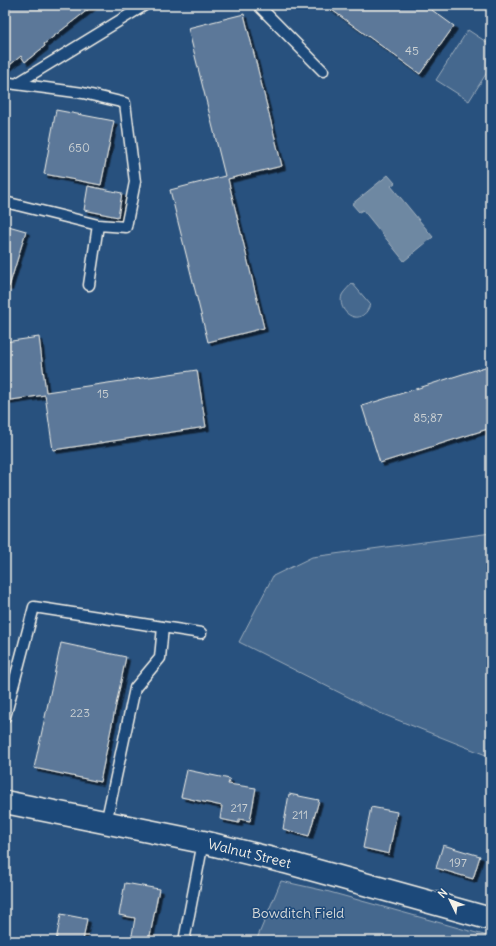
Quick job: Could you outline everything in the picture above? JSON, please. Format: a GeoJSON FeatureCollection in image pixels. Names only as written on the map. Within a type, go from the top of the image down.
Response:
{"type":"FeatureCollection","features":[{"type":"Feature","properties":{"kind":"street","name":"Walnut Street"},"geometry":{"type":"LineString","coordinates":[[5,802],[203,842],[330,874],[491,919]]}},
{"type":"Feature","properties":{"kind":"lane"},"geometry":{"type":"LineString","coordinates":[[16,84],[145,5]]}},
{"type":"Feature","properties":{"kind":"lane"},"geometry":{"type":"LineString","coordinates":[[258,5],[323,71]]}},
{"type":"Feature","properties":{"kind":"lane"},"geometry":{"type":"LineString","coordinates":[[5,82],[83,93],[126,103],[135,182],[126,227],[98,225],[5,202]]}},
{"type":"Feature","properties":{"kind":"lane"},"geometry":{"type":"LineString","coordinates":[[89,285],[98,225]]}},
{"type":"Feature","properties":{"kind":"lane"},"geometry":{"type":"LineString","coordinates":[[5,716],[34,607],[201,633]]}},
{"type":"Feature","properties":{"kind":"lane"},"geometry":{"type":"LineString","coordinates":[[106,822],[135,688],[160,658],[163,627]]}},
{"type":"Feature","properties":{"kind":"lane"},"geometry":{"type":"LineString","coordinates":[[184,941],[203,842]]}},
{"type":"Feature","properties":{"kind":"green space"},"geometry":{"type":"Polygon","coordinates":[[[468,30],[491,45],[491,66],[469,101],[436,80],[468,30]]]}},
{"type":"Feature","properties":{"kind":"green space"},"geometry":{"type":"Polygon","coordinates":[[[352,283],[370,304],[367,312],[362,316],[356,317],[346,313],[341,302],[342,295],[352,283]]]}},
{"type":"Feature","properties":{"kind":"green space"},"geometry":{"type":"Polygon","coordinates":[[[491,533],[491,757],[380,713],[239,642],[273,576],[312,557],[491,533]]]}},
{"type":"Feature","properties":{"kind":"green space","name":"Bowditch Field"},"geometry":{"type":"Polygon","coordinates":[[[281,881],[326,891],[491,937],[491,941],[256,941],[281,881]]]}},
{"type":"Feature","properties":{"kind":"shaded area"},"geometry":{"type":"Polygon","coordinates":[[[388,175],[395,183],[391,186],[433,237],[404,261],[363,210],[359,212],[352,204],[388,175]]]}},
{"type":"Feature","properties":{"kind":"building"},"geometry":{"type":"Polygon","coordinates":[[[5,5],[94,5],[44,44],[45,46],[25,62],[21,56],[5,69],[5,5]]]}},
{"type":"Feature","properties":{"kind":"building"},"geometry":{"type":"Polygon","coordinates":[[[325,5],[425,5],[454,26],[420,74],[325,5]]]}},
{"type":"Feature","properties":{"kind":"building"},"geometry":{"type":"Polygon","coordinates":[[[244,14],[282,166],[228,179],[264,328],[208,342],[170,190],[225,176],[188,28],[244,14]]]}},
{"type":"Feature","properties":{"kind":"building"},"geometry":{"type":"Polygon","coordinates":[[[56,110],[114,121],[101,185],[44,174],[56,110]]]}},
{"type":"Feature","properties":{"kind":"building"},"geometry":{"type":"Polygon","coordinates":[[[88,186],[122,193],[118,217],[84,210],[88,186]]]}},
{"type":"Feature","properties":{"kind":"building"},"geometry":{"type":"Polygon","coordinates":[[[5,225],[26,231],[9,287],[5,286],[5,225]]]}},
{"type":"Feature","properties":{"kind":"building"},"geometry":{"type":"Polygon","coordinates":[[[39,337],[46,392],[197,370],[206,427],[53,450],[45,395],[5,401],[5,342],[39,337]]]}},
{"type":"Feature","properties":{"kind":"building"},"geometry":{"type":"Polygon","coordinates":[[[491,365],[491,428],[380,463],[362,406],[491,365]]]}},
{"type":"Feature","properties":{"kind":"building"},"geometry":{"type":"Polygon","coordinates":[[[61,643],[126,657],[100,782],[34,768],[61,643]]]}},
{"type":"Feature","properties":{"kind":"building"},"geometry":{"type":"Polygon","coordinates":[[[187,770],[230,779],[228,784],[256,788],[250,821],[239,819],[239,823],[220,819],[222,806],[181,797],[187,770]]]}},
{"type":"Feature","properties":{"kind":"building"},"geometry":{"type":"Polygon","coordinates":[[[289,794],[319,800],[309,836],[283,829],[289,794]]]}},
{"type":"Feature","properties":{"kind":"building"},"geometry":{"type":"Polygon","coordinates":[[[371,807],[397,812],[389,854],[363,848],[371,807]]]}},
{"type":"Feature","properties":{"kind":"building"},"geometry":{"type":"Polygon","coordinates":[[[443,845],[480,856],[473,879],[436,868],[443,845]]]}},
{"type":"Feature","properties":{"kind":"building"},"geometry":{"type":"Polygon","coordinates":[[[125,883],[159,889],[149,941],[131,941],[135,918],[119,915],[125,883]]]}},
{"type":"Feature","properties":{"kind":"building"},"geometry":{"type":"Polygon","coordinates":[[[61,914],[87,919],[83,941],[56,941],[61,914]]]}}]}
